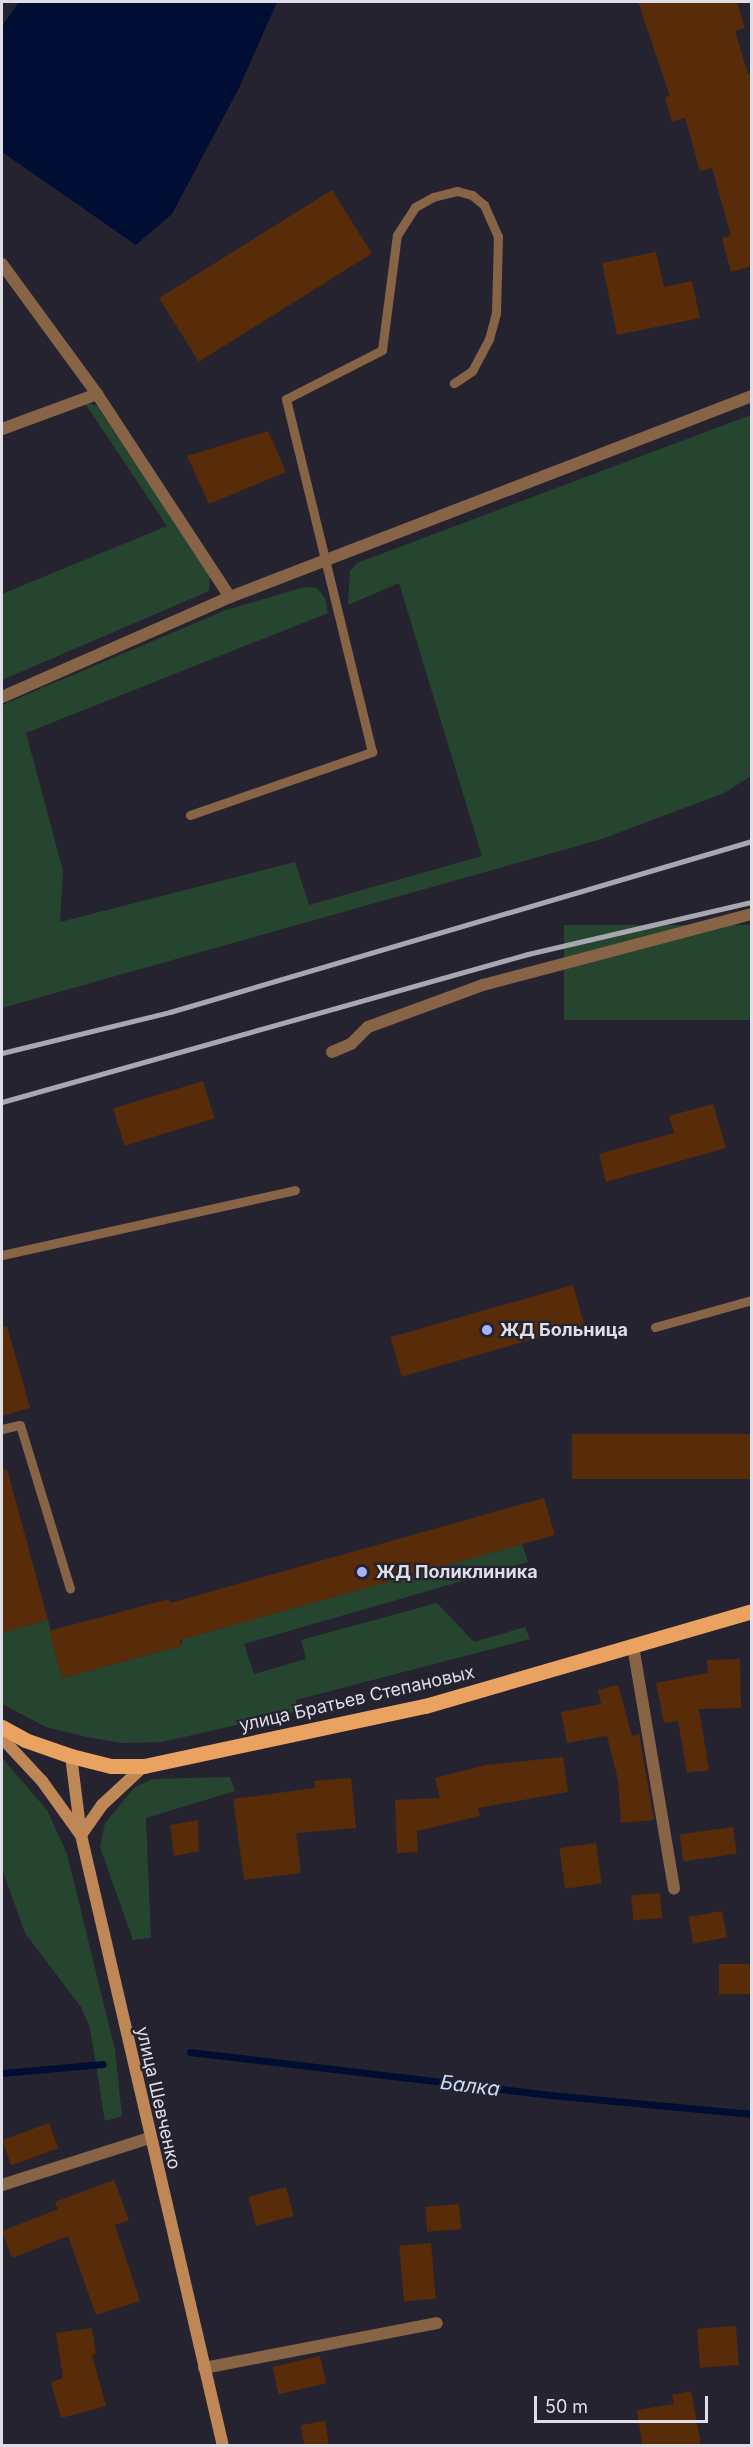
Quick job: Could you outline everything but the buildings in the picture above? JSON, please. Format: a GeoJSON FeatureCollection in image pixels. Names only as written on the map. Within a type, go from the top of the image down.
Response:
{"type":"FeatureCollection","features":[{"type":"Feature","properties":{"kind":"main road","name":"улица Братьев Степановых"},"geometry":{"type":"LineString","coordinates":[[2,1727],[71,1756],[111,1766],[144,1766],[425,1706],[752,1611]]}},
{"type":"Feature","properties":{"kind":"main road","name":"улица Шевченко"},"geometry":{"type":"LineString","coordinates":[[2,1738],[42,1781],[81,1835]]}},
{"type":"Feature","properties":{"kind":"main road","name":"улица Шевченко"},"geometry":{"type":"LineString","coordinates":[[71,1756],[81,1835],[149,2138],[223,2445]]}},
{"type":"Feature","properties":{"kind":"main road"},"geometry":{"type":"LineString","coordinates":[[81,1835],[96,1812],[144,1766]]}},
{"type":"Feature","properties":{"kind":"street"},"geometry":{"type":"LineString","coordinates":[[2,264],[97,394],[230,597]]}},
{"type":"Feature","properties":{"kind":"street"},"geometry":{"type":"LineString","coordinates":[[2,429],[97,394]]}},
{"type":"Feature","properties":{"kind":"street"},"geometry":{"type":"LineString","coordinates":[[2,697],[230,597],[752,396]]}},
{"type":"Feature","properties":{"kind":"street"},"geometry":{"type":"LineString","coordinates":[[332,1052],[351,1044],[365,1029],[483,985],[752,914]]}},
{"type":"Feature","properties":{"kind":"street"},"geometry":{"type":"LineString","coordinates":[[633,1646],[674,1889]]}},
{"type":"Feature","properties":{"kind":"street"},"geometry":{"type":"LineString","coordinates":[[2,2185],[149,2138]]}},
{"type":"Feature","properties":{"kind":"street"},"geometry":{"type":"LineString","coordinates":[[204,2368],[437,2323]]}},
{"type":"Feature","properties":{"kind":"lane"},"geometry":{"type":"LineString","coordinates":[[190,815],[372,752],[328,559],[286,399],[382,350],[397,236],[415,207],[433,197],[457,191],[472,195],[484,205],[498,236],[495,313],[489,339],[472,371],[454,383]]}},
{"type":"Feature","properties":{"kind":"lane"},"geometry":{"type":"LineString","coordinates":[[2,1255],[295,1190]]}},
{"type":"Feature","properties":{"kind":"lane"},"geometry":{"type":"LineString","coordinates":[[655,1327],[752,1300]]}},
{"type":"Feature","properties":{"kind":"lane"},"geometry":{"type":"LineString","coordinates":[[2,1429],[20,1425],[70,1589]]}},
{"type":"Feature","properties":{"kind":"green space"},"geometry":{"type":"Polygon","coordinates":[[[84,402],[97,406],[210,576],[209,591],[2,680],[2,594],[167,526],[84,402]]]}},
{"type":"Feature","properties":{"kind":"green space"},"geometry":{"type":"Polygon","coordinates":[[[751,415],[751,776],[724,793],[602,839],[2,1008],[2,705],[226,610],[305,587],[317,588],[325,598],[328,613],[26,733],[63,871],[60,922],[295,862],[309,905],[482,856],[399,583],[348,605],[350,571],[357,563],[751,415]]]}},
{"type":"Feature","properties":{"kind":"green space"},"geometry":{"type":"Polygon","coordinates":[[[564,925],[751,925],[751,1020],[564,1020],[564,925]]]}},
{"type":"Feature","properties":{"kind":"green space"},"geometry":{"type":"Polygon","coordinates":[[[522,1544],[528,1562],[244,1644],[254,1674],[306,1659],[301,1640],[437,1603],[474,1642],[525,1627],[530,1639],[296,1700],[298,1711],[162,1742],[122,1743],[46,1727],[2,1704],[2,1623],[4,1632],[48,1620],[62,1678],[181,1646],[183,1639],[522,1544]]]}},
{"type":"Feature","properties":{"kind":"green space"},"geometry":{"type":"Polygon","coordinates":[[[2,1758],[47,1810],[67,1854],[115,2050],[122,2116],[105,2121],[90,2028],[81,2007],[25,1933],[2,1869],[2,1758]]]}},
{"type":"Feature","properties":{"kind":"green space"},"geometry":{"type":"Polygon","coordinates":[[[230,1777],[235,1791],[146,1818],[151,1938],[133,1940],[100,1847],[105,1823],[134,1788],[152,1779],[230,1777]]]}},
{"type":"Feature","properties":{"kind":"water"},"geometry":{"type":"Polygon","coordinates":[[[19,2],[277,2],[239,88],[172,214],[136,245],[2,152],[2,26],[19,2]]]}},
{"type":"Feature","properties":{"kind":"waterway","name":"Балка"},"geometry":{"type":"LineString","coordinates":[[190,2052],[550,2095],[752,2114]]}},
{"type":"Feature","properties":{"kind":"waterway","name":"Балка"},"geometry":{"type":"LineString","coordinates":[[2,2073],[103,2064]]}},
{"type":"Feature","properties":{"kind":"railway"},"geometry":{"type":"LineString","coordinates":[[2,1053],[170,1012],[752,841]]}},
{"type":"Feature","properties":{"kind":"railway"},"geometry":{"type":"LineString","coordinates":[[2,1102],[528,954],[752,902]]}},
{"type":"Feature","properties":{"kind":"place","name":"ЖД Больница"},"geometry":{"type":"Point","coordinates":[487,1330]}},
{"type":"Feature","properties":{"kind":"place","name":"ЖД Поликлиника"},"geometry":{"type":"Point","coordinates":[362,1572]}}]}
